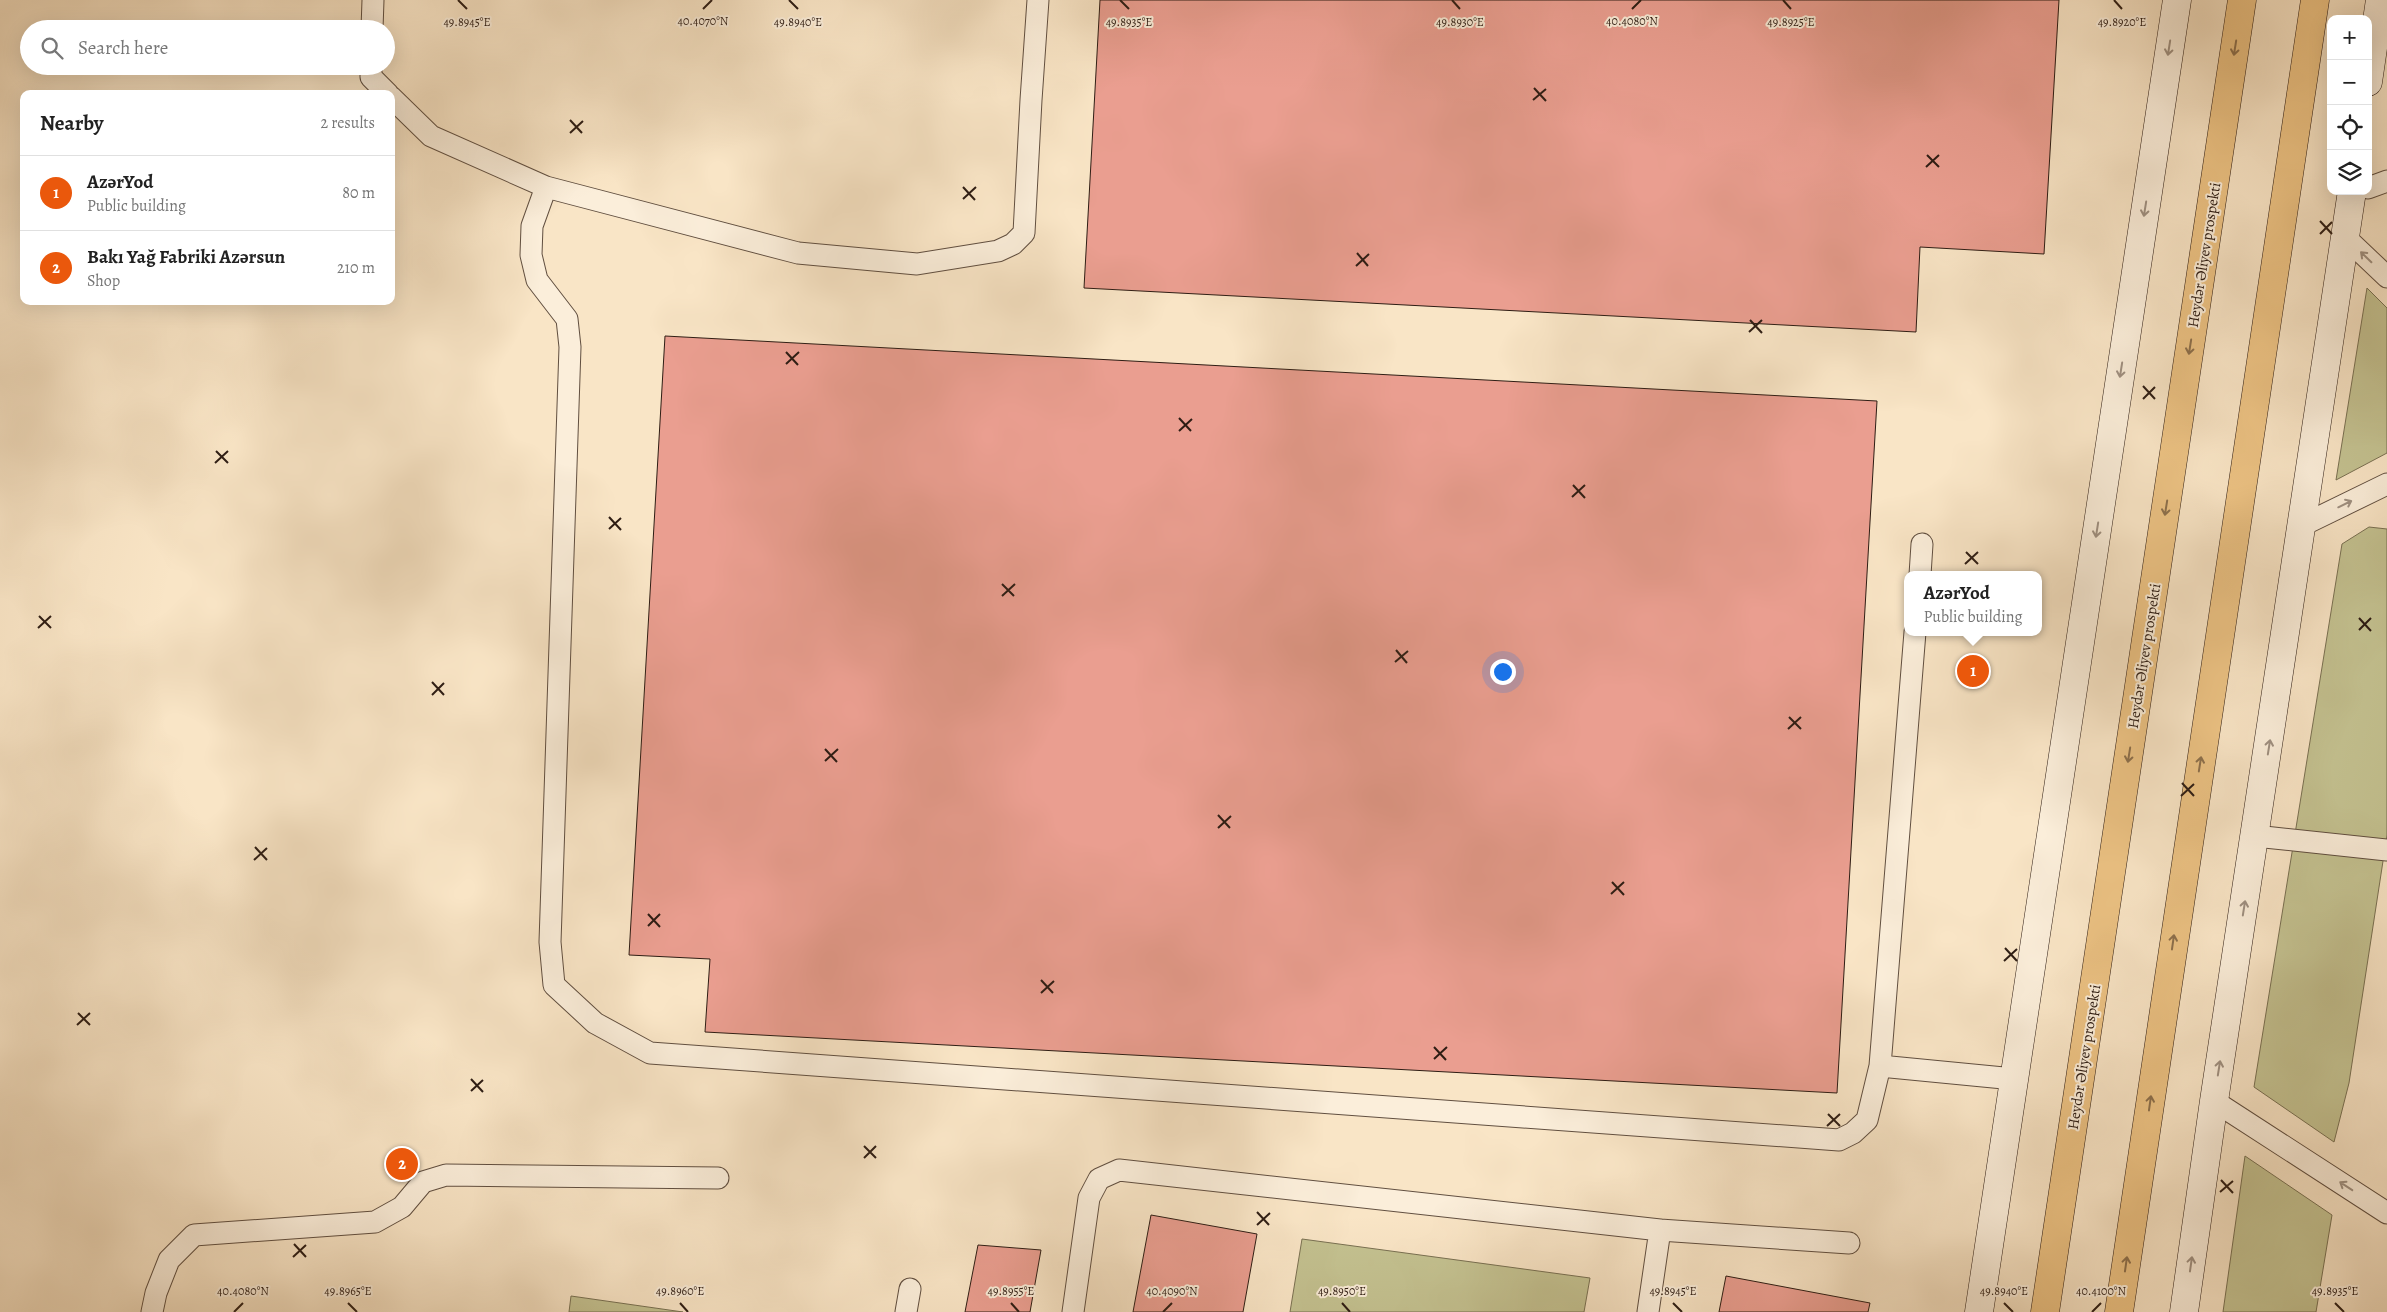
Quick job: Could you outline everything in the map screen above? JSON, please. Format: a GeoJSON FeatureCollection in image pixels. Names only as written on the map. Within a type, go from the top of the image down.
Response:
{"type":"FeatureCollection","features":[{"type":"Feature","properties":{"kind":"highway","name":"Heydər Əliyev prospekti"},"geometry":{"type":"LineString","coordinates":[[2045,1312],[2242,0]]}},
{"type":"Feature","properties":{"kind":"highway"},"geometry":{"type":"LineString","coordinates":[[2119,1312],[2315,0]]}},
{"type":"Feature","properties":{"kind":"main road"},"geometry":{"type":"LineString","coordinates":[[1979,1312],[2177,0]]}},
{"type":"Feature","properties":{"kind":"main road"},"geometry":{"type":"LineString","coordinates":[[2371,60],[2380,0]]}},
{"type":"Feature","properties":{"kind":"main road"},"geometry":{"type":"LineString","coordinates":[[2184,1312],[2214,1101],[2303,525],[2345,237],[2357,195]]}},
{"type":"Feature","properties":{"kind":"lane"},"geometry":{"type":"LineString","coordinates":[[372,20],[373,0]]}},
{"type":"Feature","properties":{"kind":"lane"},"geometry":{"type":"LineString","coordinates":[[395,101],[431,136],[546,187],[798,253],[917,264],[998,251],[1013,244],[1024,233],[1030,100],[1038,0]]}},
{"type":"Feature","properties":{"kind":"lane"},"geometry":{"type":"LineString","coordinates":[[370,75],[384,90]]}},
{"type":"Feature","properties":{"kind":"lane"},"geometry":{"type":"LineString","coordinates":[[2372,186],[2387,181]]}},
{"type":"Feature","properties":{"kind":"lane"},"geometry":{"type":"LineString","coordinates":[[546,187],[532,226],[531,255],[537,280],[567,319],[570,347],[550,942],[554,986],[594,1024],[650,1053],[1839,1140],[1853,1133],[1867,1120],[1880,1066],[1915,636]]}},
{"type":"Feature","properties":{"kind":"lane"},"geometry":{"type":"LineString","coordinates":[[2345,237],[2387,277]]}},
{"type":"Feature","properties":{"kind":"lane"},"geometry":{"type":"LineString","coordinates":[[2303,525],[2387,484]]}},
{"type":"Feature","properties":{"kind":"lane"},"geometry":{"type":"LineString","coordinates":[[1920,571],[1922,544]]}},
{"type":"Feature","properties":{"kind":"lane"},"geometry":{"type":"LineString","coordinates":[[2255,836],[2387,850]]}},
{"type":"Feature","properties":{"kind":"lane"},"geometry":{"type":"LineString","coordinates":[[1880,1066],[2014,1079]]}},
{"type":"Feature","properties":{"kind":"lane"},"geometry":{"type":"LineString","coordinates":[[2214,1101],[2387,1213]]}},
{"type":"Feature","properties":{"kind":"lane"},"geometry":{"type":"LineString","coordinates":[[1074,1312],[1089,1198],[1099,1179],[1119,1170],[1660,1230],[1849,1243]]}},
{"type":"Feature","properties":{"kind":"lane"},"geometry":{"type":"LineString","coordinates":[[152,1312],[156,1293],[169,1260],[194,1235],[375,1222],[402,1208],[423,1182],[446,1175],[718,1178]]}},
{"type":"Feature","properties":{"kind":"lane"},"geometry":{"type":"LineString","coordinates":[[1648,1312],[1660,1230]]}},
{"type":"Feature","properties":{"kind":"lane"},"geometry":{"type":"LineString","coordinates":[[906,1312],[910,1289]]}},
{"type":"Feature","properties":{"kind":"shaded area"},"geometry":{"type":"Polygon","coordinates":[[[2367,288],[2387,308],[2387,453],[2336,480],[2367,288]]]}},
{"type":"Feature","properties":{"kind":"shaded area"},"geometry":{"type":"Polygon","coordinates":[[[2369,527],[2387,529],[2387,835],[2349,1083],[2334,1142],[2254,1087],[2342,544],[2369,527]]]}},
{"type":"Feature","properties":{"kind":"shaded area"},"geometry":{"type":"Polygon","coordinates":[[[2245,1156],[2332,1215],[2316,1312],[2223,1312],[2245,1156]]]}},
{"type":"Feature","properties":{"kind":"shaded area"},"geometry":{"type":"Polygon","coordinates":[[[1302,1239],[1590,1278],[1584,1312],[1290,1312],[1302,1239]]]}},
{"type":"Feature","properties":{"kind":"shaded area"},"geometry":{"type":"Polygon","coordinates":[[[571,1296],[683,1312],[569,1312],[571,1296]]]}},
{"type":"Feature","properties":{"kind":"building"},"geometry":{"type":"Polygon","coordinates":[[[1100,0],[2059,0],[2044,254],[1920,247],[1916,332],[1084,288],[1100,0]]]}},
{"type":"Feature","properties":{"kind":"building"},"geometry":{"type":"Polygon","coordinates":[[[665,336],[1877,401],[1837,1093],[705,1032],[710,959],[629,955],[665,336]]]}},
{"type":"Feature","properties":{"kind":"building"},"geometry":{"type":"Polygon","coordinates":[[[1151,1215],[1257,1234],[1243,1312],[1133,1312],[1151,1215]]]}},
{"type":"Feature","properties":{"kind":"building"},"geometry":{"type":"Polygon","coordinates":[[[978,1245],[1041,1250],[1030,1312],[965,1312],[978,1245]]]}},
{"type":"Feature","properties":{"kind":"building"},"geometry":{"type":"Polygon","coordinates":[[[1726,1276],[1870,1303],[1868,1312],[1719,1312],[1726,1276]]]}},
{"type":"Feature","properties":{"kind":"place","name":"AzərYod"},"geometry":{"type":"Point","coordinates":[1973,671]}},
{"type":"Feature","properties":{"kind":"place","name":"Bakı Yağ Fabriki Azərsun"},"geometry":{"type":"Point","coordinates":[402,1164]}}]}
